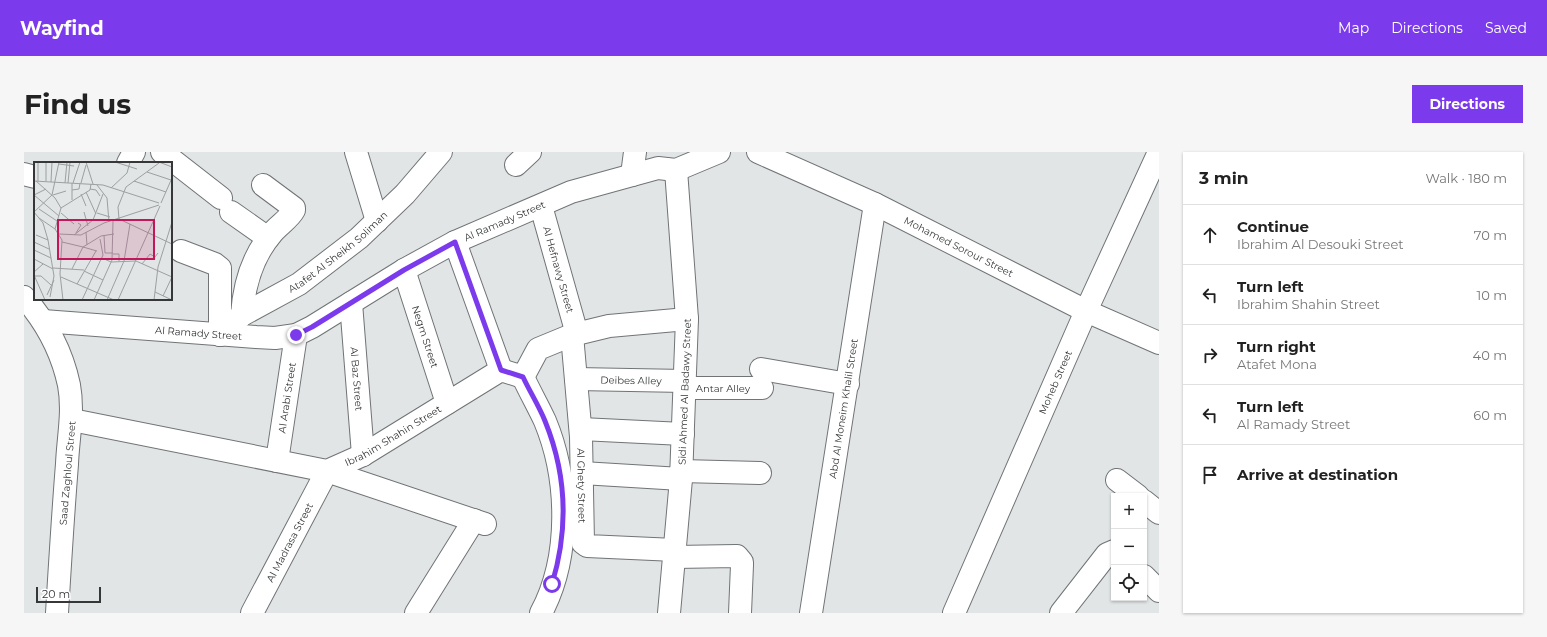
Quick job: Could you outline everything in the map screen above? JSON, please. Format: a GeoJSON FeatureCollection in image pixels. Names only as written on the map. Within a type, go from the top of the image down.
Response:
{"type":"FeatureCollection","features":[{"type":"Feature","properties":{"kind":"street"},"geometry":{"type":"LineString","coordinates":[[129,162],[134,152]]}},
{"type":"Feature","properties":{"kind":"street"},"geometry":{"type":"LineString","coordinates":[[356,152],[377,221]]}},
{"type":"Feature","properties":{"kind":"street","name":"Atafet Al Sheikh Soliman"},"geometry":{"type":"LineString","coordinates":[[220,335],[242,315],[299,284],[359,238],[405,194],[441,152]]}},
{"type":"Feature","properties":{"kind":"street"},"geometry":{"type":"LineString","coordinates":[[632,175],[635,152]]}},
{"type":"Feature","properties":{"kind":"street","name":"Al Ramady Street"},"geometry":{"type":"LineString","coordinates":[[43,321],[220,335],[275,338],[296,335],[404,270],[455,242],[571,192],[658,168],[676,170],[719,152]]}},
{"type":"Feature","properties":{"kind":"street","name":"Mohamed Sorour Street"},"geometry":{"type":"LineString","coordinates":[[758,152],[875,204],[1086,311],[1159,343]]}},
{"type":"Feature","properties":{"kind":"street","name":"Moheb Street"},"geometry":{"type":"LineString","coordinates":[[954,613],[1086,311],[1159,152]]}},
{"type":"Feature","properties":{"kind":"street"},"geometry":{"type":"LineString","coordinates":[[172,162],[268,238]]}},
{"type":"Feature","properties":{"kind":"street","name":"Sidi Ahmed Al Badawy Street"},"geometry":{"type":"LineString","coordinates":[[669,613],[681,475],[687,318],[676,170]]}},
{"type":"Feature","properties":{"kind":"street"},"geometry":{"type":"LineString","coordinates":[[24,174],[34,177]]}},
{"type":"Feature","properties":{"kind":"street"},"geometry":{"type":"LineString","coordinates":[[242,315],[243,295],[248,276],[256,257],[278,225],[293,212],[294,209],[263,185]]}},
{"type":"Feature","properties":{"kind":"street","name":"Abd Al Moneim Khalil Street"},"geometry":{"type":"LineString","coordinates":[[811,613],[875,204]]}},
{"type":"Feature","properties":{"kind":"street","name":"Al Hefnawy Street"},"geometry":{"type":"LineString","coordinates":[[541,206],[575,335]]}},
{"type":"Feature","properties":{"kind":"street"},"geometry":{"type":"LineString","coordinates":[[455,242],[501,370],[523,377],[545,422],[560,469],[564,518],[562,543],[548,611]]}},
{"type":"Feature","properties":{"kind":"street"},"geometry":{"type":"LineString","coordinates":[[181,250],[215,264],[220,268],[220,335]]}},
{"type":"Feature","properties":{"kind":"street","name":"Negm Street"},"geometry":{"type":"LineString","coordinates":[[404,270],[447,403]]}},
{"type":"Feature","properties":{"kind":"street","name":"Saad Zaghloul Street"},"geometry":{"type":"LineString","coordinates":[[24,297],[43,321],[59,352],[69,385],[72,420],[67,454],[56,613]]}},
{"type":"Feature","properties":{"kind":"street","name":"Al Baz Street"},"geometry":{"type":"LineString","coordinates":[[351,303],[363,454]]}},
{"type":"Feature","properties":{"kind":"street"},"geometry":{"type":"LineString","coordinates":[[523,377],[538,349],[575,335],[609,326],[687,318]]}},
{"type":"Feature","properties":{"kind":"street","name":"Al Arabi Street"},"geometry":{"type":"LineString","coordinates":[[278,461],[296,335]]}},
{"type":"Feature","properties":{"kind":"street","name":"Al Ghety Street"},"geometry":{"type":"LineString","coordinates":[[575,335],[576,379],[581,429],[582,541],[585,545],[674,553]]}},
{"type":"Feature","properties":{"kind":"street","name":"Ibrahim Shahin Street"},"geometry":{"type":"LineString","coordinates":[[327,471],[363,454],[501,370]]}},
{"type":"Feature","properties":{"kind":"street","name":"Antar Alley"},"geometry":{"type":"LineString","coordinates":[[685,385],[762,378],[848,384]]}},
{"type":"Feature","properties":{"kind":"street","name":"Deibes Alley"},"geometry":{"type":"LineString","coordinates":[[576,379],[685,385]]}},
{"type":"Feature","properties":{"kind":"street"},"geometry":{"type":"LineString","coordinates":[[72,420],[327,471],[480,522],[416,613]]}},
{"type":"Feature","properties":{"kind":"street"},"geometry":{"type":"LineString","coordinates":[[581,429],[683,434]]}},
{"type":"Feature","properties":{"kind":"street","name":"Al Madrasa Street"},"geometry":{"type":"LineString","coordinates":[[252,613],[327,471]]}},
{"type":"Feature","properties":{"kind":"street"},"geometry":{"type":"LineString","coordinates":[[582,472],[681,475],[760,473]]}},
{"type":"Feature","properties":{"kind":"street"},"geometry":{"type":"LineString","coordinates":[[1117,480],[1134,493]]}},
{"type":"Feature","properties":{"kind":"street"},"geometry":{"type":"LineString","coordinates":[[1147,503],[1159,513]]}},
{"type":"Feature","properties":{"kind":"street"},"geometry":{"type":"LineString","coordinates":[[1061,613],[1107,554],[1111,552]]}},
{"type":"Feature","properties":{"kind":"street"},"geometry":{"type":"LineString","coordinates":[[674,553],[737,556],[742,562],[740,613]]}},
{"type":"Feature","properties":{"kind":"street"},"geometry":{"type":"LineString","coordinates":[[1147,579],[1159,591]]}},
{"type":"Feature","properties":{"kind":"route"},"geometry":{"type":"LineString","coordinates":[[296,335],[312,327],[404,270],[455,242],[501,370],[523,377],[545,422],[560,469],[564,518],[562,543],[552,584]]}}]}
